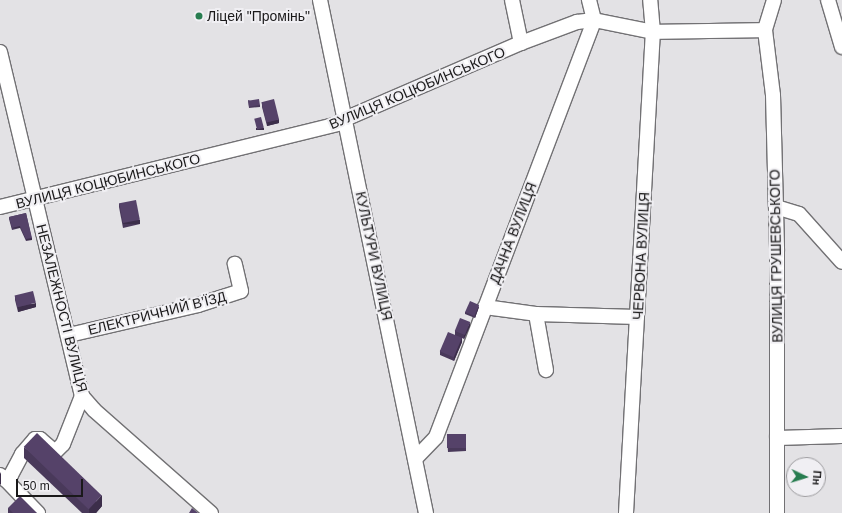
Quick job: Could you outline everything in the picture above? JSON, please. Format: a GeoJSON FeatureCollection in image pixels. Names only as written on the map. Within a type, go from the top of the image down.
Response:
{"type":"FeatureCollection","features":[{"type":"Feature","properties":{"kind":"street","name":"КУЛЬТУРИ ВУЛИЦЯ"},"geometry":{"type":"LineString","coordinates":[[320,0],[426,513]]}},
{"type":"Feature","properties":{"kind":"street"},"geometry":{"type":"LineString","coordinates":[[512,0],[521,43]]}},
{"type":"Feature","properties":{"kind":"street"},"geometry":{"type":"LineString","coordinates":[[589,0],[594,20]]}},
{"type":"Feature","properties":{"kind":"street","name":"ЧЕРВОНА ВУЛИЦЯ"},"geometry":{"type":"LineString","coordinates":[[626,513],[654,32],[650,0]]}},
{"type":"Feature","properties":{"kind":"street","name":"ВУЛИЦЯ ГРУШЕВСЬКОГО"},"geometry":{"type":"LineString","coordinates":[[774,0],[765,30],[773,94],[776,207],[777,513]]}},
{"type":"Feature","properties":{"kind":"street"},"geometry":{"type":"LineString","coordinates":[[828,0],[842,47]]}},
{"type":"Feature","properties":{"kind":"street","name":"ВУЛИЦЯ КОЦЮБИНСЬКОГО"},"geometry":{"type":"LineString","coordinates":[[0,207],[337,124],[345,119],[521,43],[577,22],[594,20],[654,32],[765,30]]}},
{"type":"Feature","properties":{"kind":"street","name":"ДАЧНА ВУЛИЦЯ"},"geometry":{"type":"LineString","coordinates":[[415,459],[436,437],[594,20]]}},
{"type":"Feature","properties":{"kind":"street","name":"НЕЗАЛЕЖНОСТІ ВУЛИЦЯ"},"geometry":{"type":"LineString","coordinates":[[0,52],[69,334],[82,396],[94,410],[211,513]]}},
{"type":"Feature","properties":{"kind":"street"},"geometry":{"type":"LineString","coordinates":[[776,207],[799,214],[842,261]]}},
{"type":"Feature","properties":{"kind":"street","name":"ЕЛЕКТРИЧНИЙ В’ЇЗД"},"geometry":{"type":"LineString","coordinates":[[69,334],[198,305],[242,291],[235,264]]}},
{"type":"Feature","properties":{"kind":"street"},"geometry":{"type":"LineString","coordinates":[[485,307],[536,314],[637,317]]}},
{"type":"Feature","properties":{"kind":"street"},"geometry":{"type":"LineString","coordinates":[[536,314],[546,370]]}},
{"type":"Feature","properties":{"kind":"street"},"geometry":{"type":"LineString","coordinates":[[38,513],[3,478],[35,439],[40,439],[55,452],[63,444],[82,396]]}},
{"type":"Feature","properties":{"kind":"street"},"geometry":{"type":"LineString","coordinates":[[777,438],[842,436]]}},
{"type":"Feature","properties":{"kind":"building"},"geometry":{"type":"Polygon","coordinates":[[[259,99],[260,105],[249,107],[248,101],[259,99]]]}},
{"type":"Feature","properties":{"kind":"building"},"geometry":{"type":"Polygon","coordinates":[[[274,99],[279,119],[266,123],[261,102],[274,99]]]}},
{"type":"Feature","properties":{"kind":"building"},"geometry":{"type":"Polygon","coordinates":[[[261,117],[264,128],[257,129],[254,119],[261,117]]]}},
{"type":"Feature","properties":{"kind":"building"},"geometry":{"type":"Polygon","coordinates":[[[136,200],[140,220],[123,223],[119,203],[136,200]]]}},
{"type":"Feature","properties":{"kind":"building"},"geometry":{"type":"Polygon","coordinates":[[[26,213],[32,238],[26,239],[20,226],[12,228],[9,217],[26,213]]]}},
{"type":"Feature","properties":{"kind":"building"},"geometry":{"type":"Polygon","coordinates":[[[33,291],[36,303],[17,307],[15,296],[33,291]]]}},
{"type":"Feature","properties":{"kind":"building"},"geometry":{"type":"Polygon","coordinates":[[[470,301],[479,305],[474,316],[465,312],[470,301]]]}},
{"type":"Feature","properties":{"kind":"building"},"geometry":{"type":"Polygon","coordinates":[[[460,318],[470,322],[465,335],[455,331],[460,318]]]}},
{"type":"Feature","properties":{"kind":"building"},"geometry":{"type":"Polygon","coordinates":[[[448,332],[462,338],[454,357],[440,351],[448,332]]]}},
{"type":"Feature","properties":{"kind":"building"},"geometry":{"type":"Polygon","coordinates":[[[37,433],[102,496],[89,509],[24,447],[37,433]]]}},
{"type":"Feature","properties":{"kind":"building"},"geometry":{"type":"Polygon","coordinates":[[[447,434],[466,434],[466,448],[447,448],[447,434]]]}},
{"type":"Feature","properties":{"kind":"building"},"geometry":{"type":"Polygon","coordinates":[[[20,496],[37,513],[13,513],[8,508],[20,496]]]}},
{"type":"Feature","properties":{"kind":"building"},"geometry":{"type":"Polygon","coordinates":[[[192,508],[198,513],[189,513],[192,508]]]}},
{"type":"Feature","properties":{"kind":"place","name":"Ліцей \"Промінь\""},"geometry":{"type":"Point","coordinates":[199,16]}}]}
